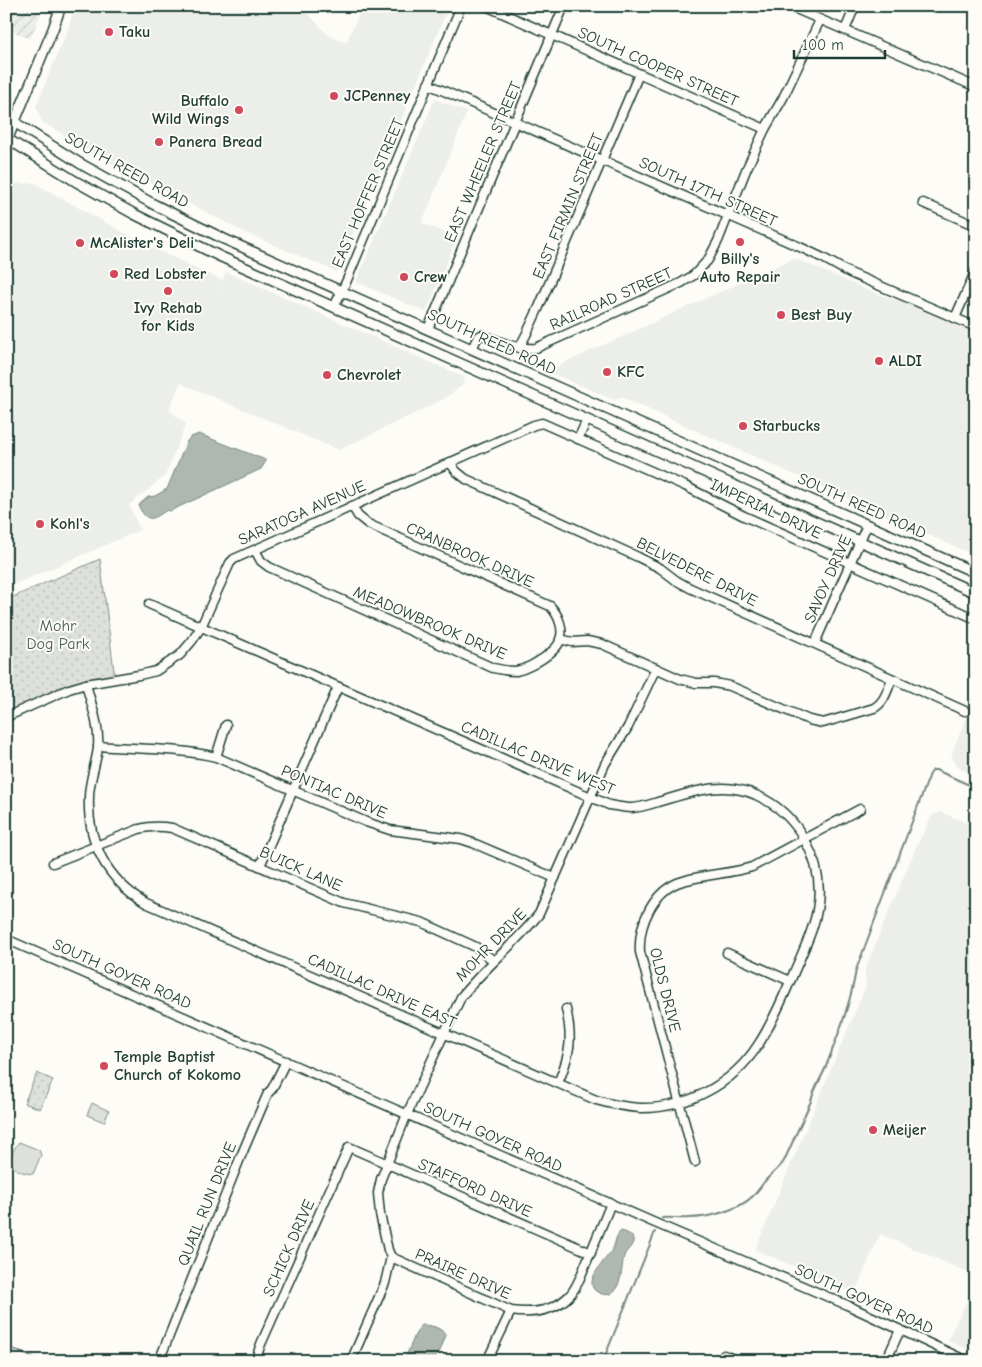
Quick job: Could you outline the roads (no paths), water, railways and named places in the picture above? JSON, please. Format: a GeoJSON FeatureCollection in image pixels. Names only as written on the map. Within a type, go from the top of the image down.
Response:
{"type":"FeatureCollection","features":[{"type":"Feature","properties":{"kind":"main road"},"geometry":{"type":"LineString","coordinates":[[7,140],[61,6]]}},
{"type":"Feature","properties":{"kind":"main road","name":"SOUTH REED ROAD"},"geometry":{"type":"LineString","coordinates":[[6,118],[81,164],[155,205],[224,239],[976,573]]}},
{"type":"Feature","properties":{"kind":"main road","name":"SOUTH REED ROAD"},"geometry":{"type":"LineString","coordinates":[[7,140],[74,181],[134,214],[219,256],[976,592]]}},
{"type":"Feature","properties":{"kind":"street","name":"EAST HOFFER STREET"},"geometry":{"type":"LineString","coordinates":[[334,306],[342,291],[461,6]]}},
{"type":"Feature","properties":{"kind":"street","name":"SOUTH COOPER STREET"},"geometry":{"type":"LineString","coordinates":[[486,6],[765,128]]}},
{"type":"Feature","properties":{"kind":"street","name":"EAST WHEELER STREET"},"geometry":{"type":"LineString","coordinates":[[428,329],[564,6]]}},
{"type":"Feature","properties":{"kind":"street"},"geometry":{"type":"LineString","coordinates":[[789,6],[976,87]]}},
{"type":"Feature","properties":{"kind":"street"},"geometry":{"type":"LineString","coordinates":[[845,30],[855,6]]}},
{"type":"Feature","properties":{"kind":"street","name":"RAILROAD STREET"},"geometry":{"type":"LineString","coordinates":[[519,348],[536,348],[639,303],[681,283],[705,265],[718,241],[765,128],[783,98],[820,20]]}},
{"type":"Feature","properties":{"kind":"street","name":"EAST FIRMIN STREET"},"geometry":{"type":"LineString","coordinates":[[519,348],[540,307],[639,74]]}},
{"type":"Feature","properties":{"kind":"street","name":"SOUTH 17TH STREET"},"geometry":{"type":"LineString","coordinates":[[428,84],[824,258],[850,273],[976,327]]}},
{"type":"Feature","properties":{"kind":"street"},"geometry":{"type":"LineString","coordinates":[[923,203],[976,226]]}},
{"type":"Feature","properties":{"kind":"street"},"geometry":{"type":"LineString","coordinates":[[955,318],[976,270]]}},
{"type":"Feature","properties":{"kind":"street"},"geometry":{"type":"LineString","coordinates":[[472,349],[479,336],[482,335],[519,348]]}},
{"type":"Feature","properties":{"kind":"street"},"geometry":{"type":"LineString","coordinates":[[578,439],[587,420]]}},
{"type":"Feature","properties":{"kind":"street","name":"IMPERIAL DRIVE"},"geometry":{"type":"LineString","coordinates":[[545,424],[685,486],[744,516],[976,619]]}},
{"type":"Feature","properties":{"kind":"street","name":"SARATOGA AVENUE"},"geometry":{"type":"LineString","coordinates":[[6,717],[86,684],[156,671],[180,655],[192,641],[201,626],[230,563],[234,559],[534,425],[545,424]]}},
{"type":"Feature","properties":{"kind":"street","name":"BELVEDERE DRIVE"},"geometry":{"type":"LineString","coordinates":[[450,462],[466,479],[638,557],[660,568],[677,581],[892,679],[965,710]]}},
{"type":"Feature","properties":{"kind":"street","name":"CRANBROOK DRIVE"},"geometry":{"type":"LineString","coordinates":[[352,506],[358,516],[368,524],[550,606],[560,620],[562,634],[560,639]]}},
{"type":"Feature","properties":{"kind":"street","name":"SAVOY DRIVE"},"geometry":{"type":"LineString","coordinates":[[815,643],[867,525]]}},
{"type":"Feature","properties":{"kind":"street","name":"MEADOWBROOK DRIVE"},"geometry":{"type":"LineString","coordinates":[[255,550],[261,561],[269,567],[493,668],[506,671],[518,670],[536,664],[554,649],[560,639]]}},
{"type":"Feature","properties":{"kind":"street","name":"CADILLAC DRIVE WEST"},"geometry":{"type":"LineString","coordinates":[[149,604],[609,805],[631,808],[646,806],[702,789],[720,787],[756,795],[778,807],[792,820],[805,838],[814,862],[818,880],[817,910],[812,930],[790,982]]}},
{"type":"Feature","properties":{"kind":"street"},"geometry":{"type":"LineString","coordinates":[[560,639],[572,642],[587,641],[602,644],[680,678],[696,683],[714,683],[730,686],[809,720],[823,723],[878,706],[884,700],[892,679]]}},
{"type":"Feature","properties":{"kind":"street","name":"MOHR DRIVE"},"geometry":{"type":"LineString","coordinates":[[351,1361],[385,1283],[391,1257],[380,1214],[378,1193],[381,1179],[407,1114],[461,997],[474,981],[528,928],[539,914],[605,764],[628,727],[656,668]]}},
{"type":"Feature","properties":{"kind":"street","name":"CADILLAC DRIVE EAST"},"geometry":{"type":"LineString","coordinates":[[86,684],[96,721],[98,746],[89,796],[89,818],[96,846],[107,867],[121,884],[146,903],[596,1100],[615,1105],[641,1108],[680,1103],[703,1094],[724,1081],[743,1065],[758,1045],[790,982]]}},
{"type":"Feature","properties":{"kind":"street"},"geometry":{"type":"LineString","coordinates":[[260,866],[338,687]]}},
{"type":"Feature","properties":{"kind":"street"},"geometry":{"type":"LineString","coordinates":[[216,757],[226,725]]}},
{"type":"Feature","properties":{"kind":"street","name":"PONTIAC DRIVE"},"geometry":{"type":"LineString","coordinates":[[98,746],[179,751],[216,757],[366,822],[390,830],[461,839],[555,878]]}},
{"type":"Feature","properties":{"kind":"street","name":"OLDS DRIVE"},"geometry":{"type":"LineString","coordinates":[[695,1162],[640,952],[639,942],[643,923],[649,910],[654,902],[680,881],[752,867],[860,808]]}},
{"type":"Feature","properties":{"kind":"street","name":"BUICK LANE"},"geometry":{"type":"LineString","coordinates":[[53,863],[139,829],[162,826],[172,828],[344,903],[421,922],[476,947],[494,961]]}},
{"type":"Feature","properties":{"kind":"street","name":"SOUTH GOYER ROAD"},"geometry":{"type":"LineString","coordinates":[[6,939],[847,1305],[967,1361]]}},
{"type":"Feature","properties":{"kind":"street"},"geometry":{"type":"LineString","coordinates":[[728,953],[790,982]]}},
{"type":"Feature","properties":{"kind":"street"},"geometry":{"type":"LineString","coordinates":[[558,1083],[570,1044],[570,1026],[566,1009]]}},
{"type":"Feature","properties":{"kind":"street","name":"QUAIL RUN DRIVE"},"geometry":{"type":"LineString","coordinates":[[159,1361],[260,1111],[286,1061]]}},
{"type":"Feature","properties":{"kind":"street","name":"STAFFORD DRIVE"},"geometry":{"type":"LineString","coordinates":[[349,1147],[590,1253]]}},
{"type":"Feature","properties":{"kind":"street","name":"SCHICK DRIVE"},"geometry":{"type":"LineString","coordinates":[[255,1361],[260,1344],[349,1147]]}},
{"type":"Feature","properties":{"kind":"street","name":"PRAIRE DRIVE"},"geometry":{"type":"LineString","coordinates":[[391,1257],[511,1311],[542,1312],[557,1305],[570,1295],[579,1280],[611,1203]]}},
{"type":"Feature","properties":{"kind":"street"},"geometry":{"type":"LineString","coordinates":[[487,1361],[511,1311]]}},
{"type":"Feature","properties":{"kind":"street"},"geometry":{"type":"LineString","coordinates":[[886,1361],[900,1330]]}},
{"type":"Feature","properties":{"kind":"street"},"geometry":{"type":"LineString","coordinates":[[724,1354],[739,1361]]}},
{"type":"Feature","properties":{"kind":"waterway"},"geometry":{"type":"LineString","coordinates":[[662,1218],[697,1218],[732,1209],[753,1196],[782,1164],[825,1069],[847,1008],[856,970],[930,774],[933,770],[936,770],[976,788]]}},
{"type":"Feature","properties":{"kind":"waterway"},"geometry":{"type":"LineString","coordinates":[[603,1361],[655,1232]]}},
{"type":"Feature","properties":{"kind":"waterway"},"geometry":{"type":"LineString","coordinates":[[6,1346],[41,1361]]}},
{"type":"Feature","properties":{"kind":"place","name":"Taku"},"geometry":{"type":"Point","coordinates":[109,32]}},
{"type":"Feature","properties":{"kind":"place","name":"JCPenney"},"geometry":{"type":"Point","coordinates":[334,96]}},
{"type":"Feature","properties":{"kind":"place","name":"Buffalo Wild Wings"},"geometry":{"type":"Point","coordinates":[239,110]}},
{"type":"Feature","properties":{"kind":"place","name":"Panera Bread"},"geometry":{"type":"Point","coordinates":[159,142]}},
{"type":"Feature","properties":{"kind":"place","name":"Billy's Auto Repair"},"geometry":{"type":"Point","coordinates":[740,242]}},
{"type":"Feature","properties":{"kind":"place","name":"McAlister's Deli"},"geometry":{"type":"Point","coordinates":[80,243]}},
{"type":"Feature","properties":{"kind":"place","name":"Red Lobster"},"geometry":{"type":"Point","coordinates":[114,274]}},
{"type":"Feature","properties":{"kind":"place","name":"Crew"},"geometry":{"type":"Point","coordinates":[404,277]}},
{"type":"Feature","properties":{"kind":"place","name":"Ivy Rehab for Kids"},"geometry":{"type":"Point","coordinates":[168,291]}},
{"type":"Feature","properties":{"kind":"place","name":"Best Buy"},"geometry":{"type":"Point","coordinates":[781,315]}},
{"type":"Feature","properties":{"kind":"place","name":"ALDI"},"geometry":{"type":"Point","coordinates":[879,361]}},
{"type":"Feature","properties":{"kind":"place","name":"KFC"},"geometry":{"type":"Point","coordinates":[607,372]}},
{"type":"Feature","properties":{"kind":"place","name":"Chevrolet"},"geometry":{"type":"Point","coordinates":[327,375]}},
{"type":"Feature","properties":{"kind":"place","name":"Starbucks"},"geometry":{"type":"Point","coordinates":[743,426]}},
{"type":"Feature","properties":{"kind":"place","name":"Kohl's"},"geometry":{"type":"Point","coordinates":[40,524]}},
{"type":"Feature","properties":{"kind":"place","name":"Temple Baptist Church of Kokomo"},"geometry":{"type":"Point","coordinates":[104,1066]}},
{"type":"Feature","properties":{"kind":"place","name":"Meijer"},"geometry":{"type":"Point","coordinates":[873,1130]}},
{"type":"Feature","properties":{"kind":"park label","name":"Mohr Dog Park"},"geometry":{"type":"Point","coordinates":[58,635]}}]}
